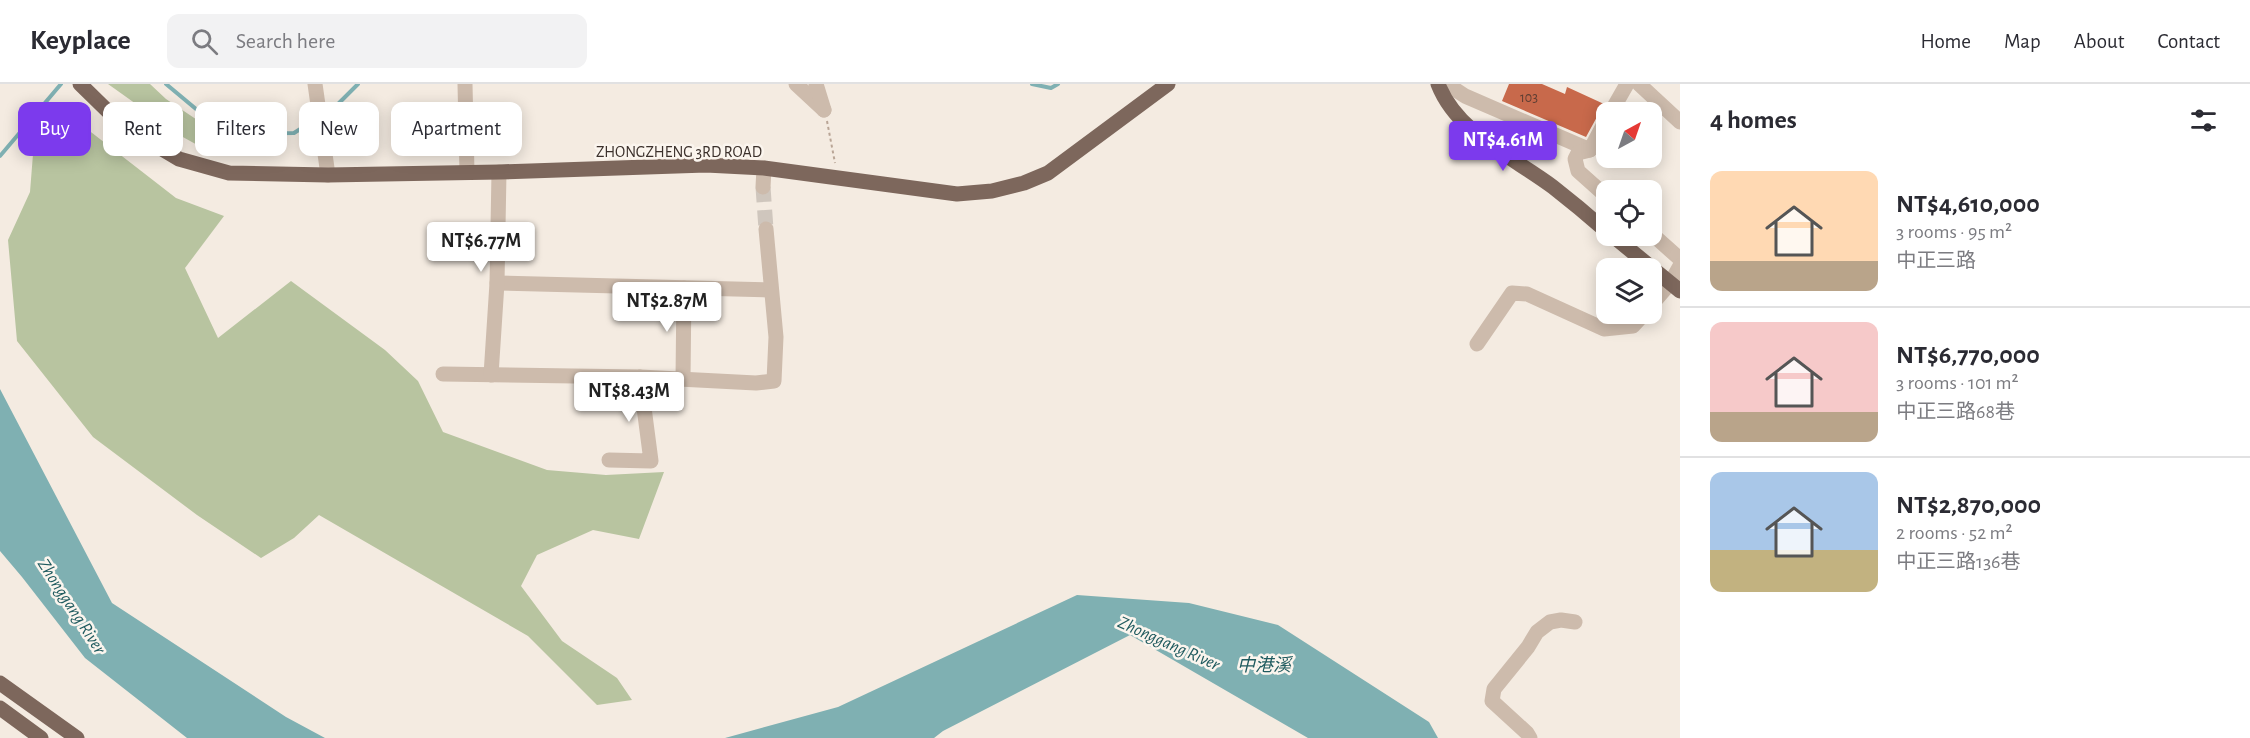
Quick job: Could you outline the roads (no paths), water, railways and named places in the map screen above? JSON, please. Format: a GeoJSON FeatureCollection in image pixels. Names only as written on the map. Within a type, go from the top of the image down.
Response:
{"type":"FeatureCollection","features":[{"type":"Feature","properties":{"kind":"main road","name":"ZHONGZHENG 3RD ROAD"},"geometry":{"type":"LineString","coordinates":[[80,84],[122,125],[170,154],[179,159],[229,174],[499,172],[706,165],[764,168],[957,194],[992,191],[1024,183],[1048,173],[1168,84]]}},
{"type":"Feature","properties":{"kind":"main road"},"geometry":{"type":"LineString","coordinates":[[1438,84],[1443,97],[1456,116],[1484,139],[1554,188],[1596,223]]}},
{"type":"Feature","properties":{"kind":"main road"},"geometry":{"type":"LineString","coordinates":[[1625,246],[1675,286]]}},
{"type":"Feature","properties":{"kind":"main road"},"geometry":{"type":"LineString","coordinates":[[5,686],[77,738]]}},
{"type":"Feature","properties":{"kind":"main road"},"geometry":{"type":"LineString","coordinates":[[0,706],[41,738]]}},
{"type":"Feature","properties":{"kind":"street"},"geometry":{"type":"LineString","coordinates":[[465,84],[467,172]]}},
{"type":"Feature","properties":{"kind":"street"},"geometry":{"type":"LineString","coordinates":[[796,84],[824,110],[816,84]]}},
{"type":"Feature","properties":{"kind":"street"},"geometry":{"type":"LineString","coordinates":[[1447,84],[1465,96],[1590,150]]}},
{"type":"Feature","properties":{"kind":"street"},"geometry":{"type":"LineString","coordinates":[[1616,102],[1626,84]]}},
{"type":"Feature","properties":{"kind":"street"},"geometry":{"type":"LineString","coordinates":[[1639,84],[1680,122]]}},
{"type":"Feature","properties":{"kind":"street"},"geometry":{"type":"LineString","coordinates":[[315,88],[328,175]]}},
{"type":"Feature","properties":{"kind":"street"},"geometry":{"type":"LineString","coordinates":[[1596,139],[1590,150],[1578,153],[1575,159],[1578,171],[1596,187]]}},
{"type":"Feature","properties":{"kind":"street"},"geometry":{"type":"LineString","coordinates":[[763,187],[764,168]]}},
{"type":"Feature","properties":{"kind":"street"},"geometry":{"type":"LineString","coordinates":[[491,375],[497,283],[499,172]]}},
{"type":"Feature","properties":{"kind":"street"},"geometry":{"type":"LineString","coordinates":[[443,374],[682,378],[756,383],[774,381],[776,337],[766,229]]}},
{"type":"Feature","properties":{"kind":"street"},"geometry":{"type":"LineString","coordinates":[[1662,243],[1680,259]]}},
{"type":"Feature","properties":{"kind":"street"},"geometry":{"type":"LineString","coordinates":[[1662,296],[1675,286],[1680,266]]}},
{"type":"Feature","properties":{"kind":"street"},"geometry":{"type":"LineString","coordinates":[[497,283],[771,290]]}},
{"type":"Feature","properties":{"kind":"street"},"geometry":{"type":"LineString","coordinates":[[682,378],[684,288]]}},
{"type":"Feature","properties":{"kind":"street"},"geometry":{"type":"LineString","coordinates":[[1477,344],[1512,293],[1527,294],[1604,329],[1635,324]]}},
{"type":"Feature","properties":{"kind":"street"},"geometry":{"type":"LineString","coordinates":[[609,460],[651,461],[640,377]]}},
{"type":"Feature","properties":{"kind":"street"},"geometry":{"type":"LineString","coordinates":[[1530,738],[1492,701],[1494,688],[1528,647],[1537,632],[1550,622],[1561,620],[1575,622]]}},
{"type":"Feature","properties":{"kind":"street"},"geometry":{"type":"LineString","coordinates":[[0,706],[5,686]]}},
{"type":"Feature","properties":{"kind":"water","name":"Zhonggang River"},"geometry":{"type":"Polygon","coordinates":[[[0,389],[112,603],[286,717],[325,738],[187,738],[85,658],[0,551],[0,389]]]}},
{"type":"Feature","properties":{"kind":"water","name":"中港溪"},"geometry":{"type":"Polygon","coordinates":[[[1077,595],[1189,603],[1278,625],[1429,722],[1438,738],[1308,738],[1130,635],[943,731],[934,738],[725,738],[838,707],[1077,595]]]}},
{"type":"Feature","properties":{"kind":"waterway"},"geometry":{"type":"LineString","coordinates":[[0,156],[61,84]]}},
{"type":"Feature","properties":{"kind":"waterway"},"geometry":{"type":"LineString","coordinates":[[166,84],[226,134],[294,133],[299,130]]}},
{"type":"Feature","properties":{"kind":"waterway"},"geometry":{"type":"LineString","coordinates":[[340,102],[358,84]]}},
{"type":"Feature","properties":{"kind":"waterway"},"geometry":{"type":"LineString","coordinates":[[1032,84],[1051,88],[1058,84]]}},
{"type":"Feature","properties":{"kind":"tunnel"},"geometry":{"type":"LineString","coordinates":[[763,187],[766,229]]}}]}
